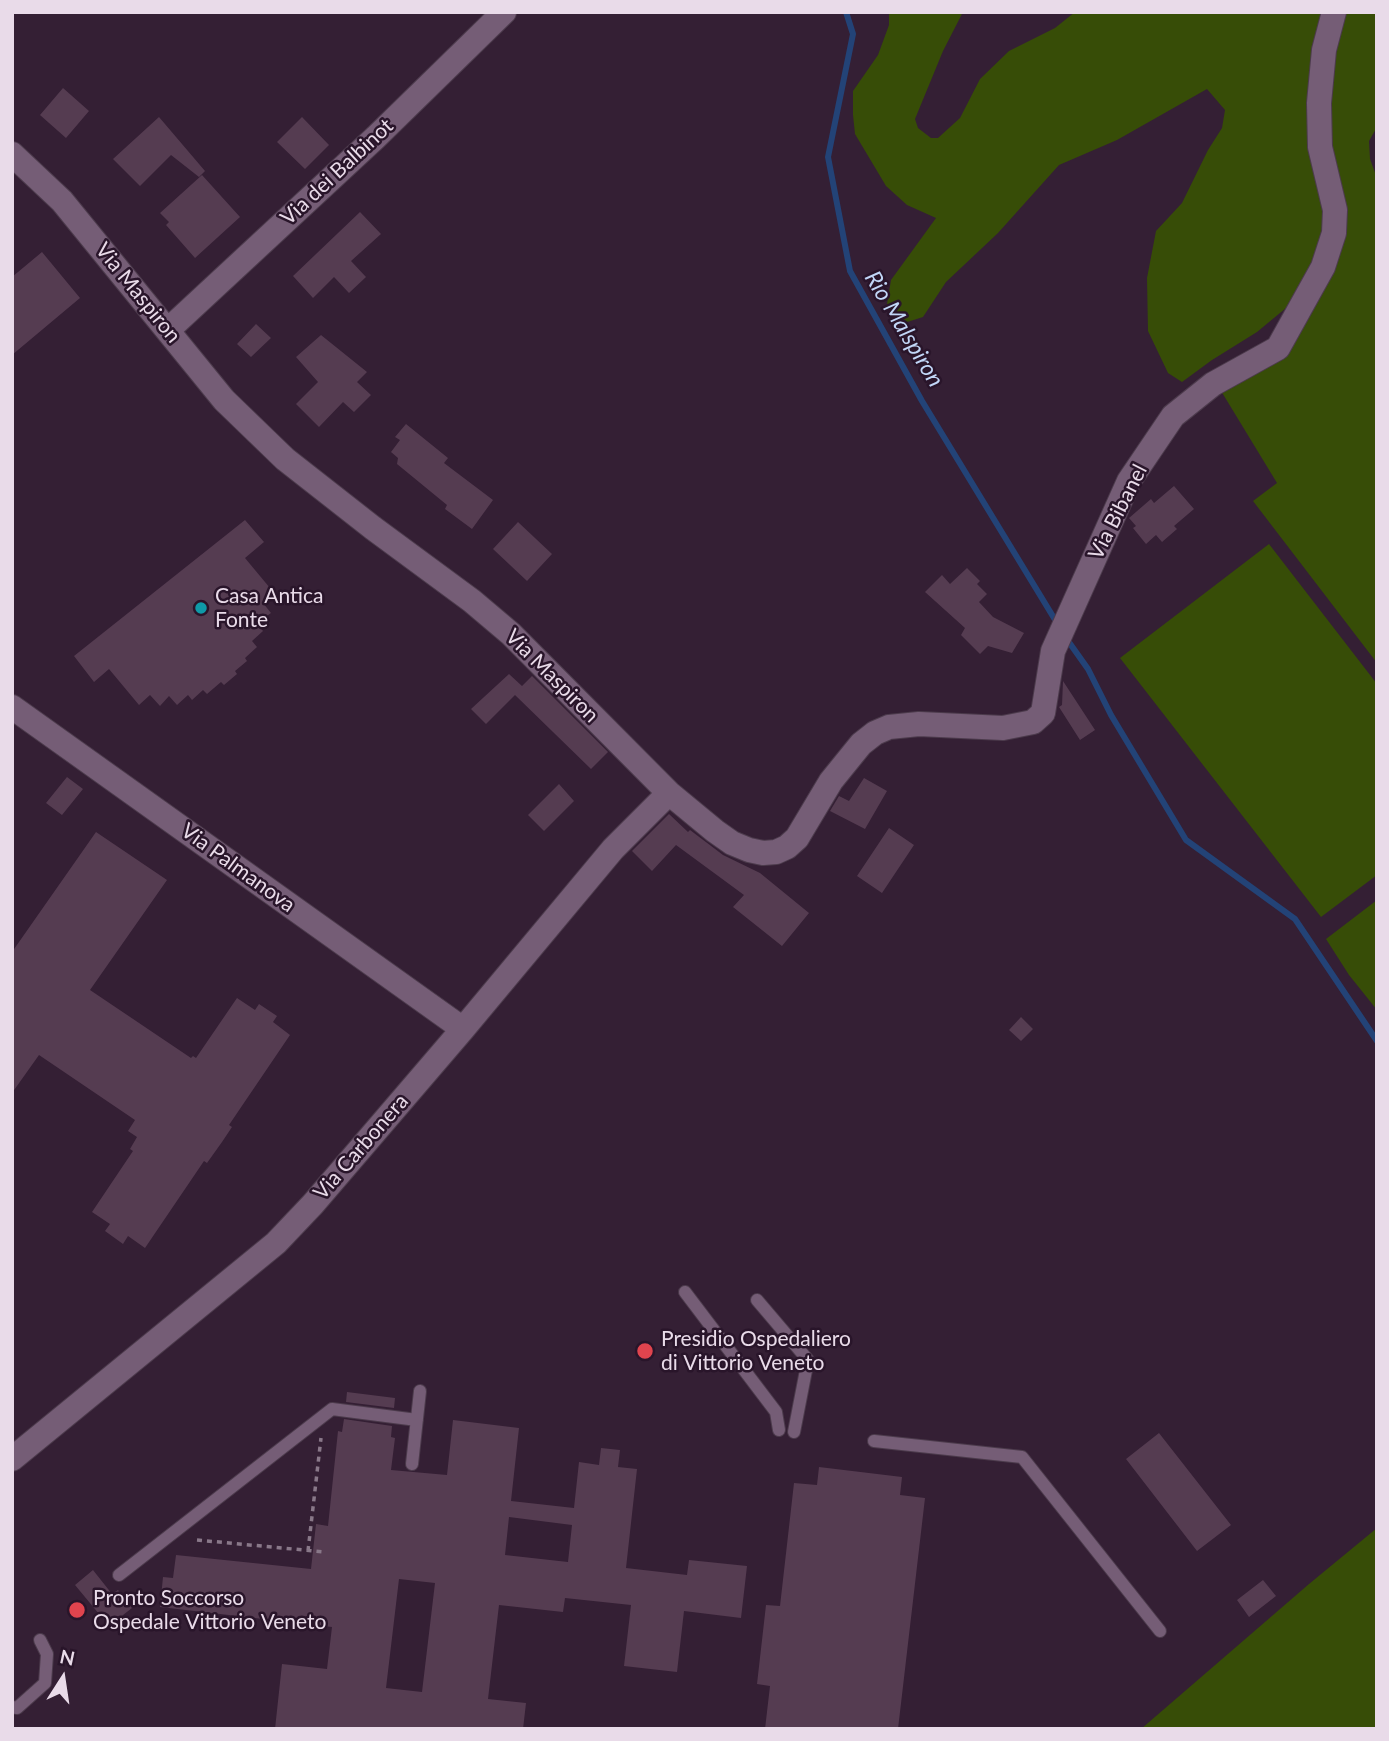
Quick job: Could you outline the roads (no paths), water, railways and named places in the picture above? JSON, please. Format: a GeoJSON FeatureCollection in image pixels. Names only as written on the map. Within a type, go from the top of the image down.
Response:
{"type":"FeatureCollection","features":[{"type":"Feature","properties":{"kind":"street","name":"Via dei Balbinot"},"geometry":{"type":"LineString","coordinates":[[168,330],[366,146],[504,12]]}},
{"type":"Feature","properties":{"kind":"street","name":"Via Bibanel"},"geometry":{"type":"LineString","coordinates":[[1080,588],[1129,481],[1173,416],[1213,384],[1278,348],[1323,267],[1334,233],[1335,210],[1320,147],[1319,103],[1324,50],[1334,12]]}},
{"type":"Feature","properties":{"kind":"street","name":"Via Maspiron"},"geometry":{"type":"LineString","coordinates":[[12,154],[62,201],[224,400],[285,459],[472,601],[501,626],[669,793],[732,843],[763,853],[776,852],[787,847],[797,838],[839,769],[860,744],[889,727],[919,724],[1003,727],[1024,725],[1039,718],[1046,707],[1052,651],[1080,588]]}},
{"type":"Feature","properties":{"kind":"street","name":"Via Palmanova"},"geometry":{"type":"LineString","coordinates":[[12,707],[464,1029]]}},
{"type":"Feature","properties":{"kind":"street","name":"Via Carbonera"},"geometry":{"type":"LineString","coordinates":[[12,1459],[276,1243],[464,1029],[613,849],[669,793]]}},
{"type":"Feature","properties":{"kind":"lane"},"geometry":{"type":"LineString","coordinates":[[685,1292],[776,1412],[779,1430]]}},
{"type":"Feature","properties":{"kind":"lane"},"geometry":{"type":"LineString","coordinates":[[757,1300],[808,1360],[794,1432]]}},
{"type":"Feature","properties":{"kind":"lane"},"geometry":{"type":"LineString","coordinates":[[412,1464],[420,1391]]}},
{"type":"Feature","properties":{"kind":"lane"},"geometry":{"type":"LineString","coordinates":[[119,1575],[332,1409],[417,1420]]}},
{"type":"Feature","properties":{"kind":"lane"},"geometry":{"type":"LineString","coordinates":[[874,1441],[1022,1457],[1160,1632]]}},
{"type":"Feature","properties":{"kind":"lane"},"geometry":{"type":"LineString","coordinates":[[12,1707],[17,1708],[45,1682],[47,1654],[40,1640]]}},
{"type":"Feature","properties":{"kind":"waterway","name":"Rio Malspiron"},"geometry":{"type":"LineString","coordinates":[[846,12],[853,34],[828,157],[850,271],[922,401],[1057,623]]}},
{"type":"Feature","properties":{"kind":"waterway","name":"Rio Malspiron"},"geometry":{"type":"LineString","coordinates":[[1066,638],[1088,669],[1111,715],[1186,840],[1295,919],[1377,1041]]}},
{"type":"Feature","properties":{"kind":"place","name":"Casa Antica Fonte"},"geometry":{"type":"Point","coordinates":[201,608]}},
{"type":"Feature","properties":{"kind":"place","name":"Presidio Ospedaliero di Vittorio Veneto"},"geometry":{"type":"Point","coordinates":[645,1351]}},
{"type":"Feature","properties":{"kind":"place","name":"Pronto Soccorso Ospedale Vittorio Veneto"},"geometry":{"type":"Point","coordinates":[77,1610]}}]}
